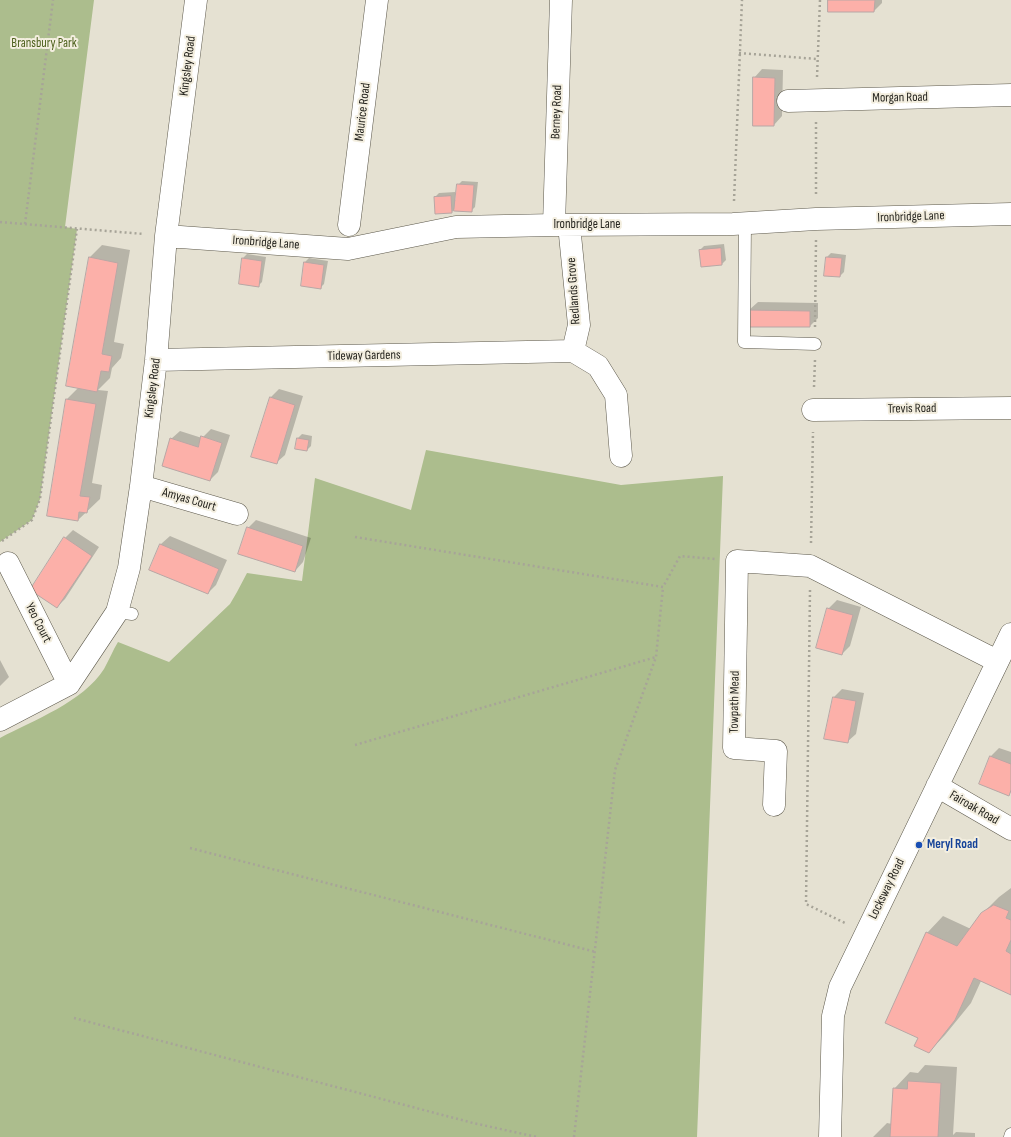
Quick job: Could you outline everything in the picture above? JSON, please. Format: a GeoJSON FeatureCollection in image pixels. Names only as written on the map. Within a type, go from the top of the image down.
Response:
{"type":"FeatureCollection","features":[{"type":"Feature","properties":{"kind":"street","name":"Kingsley Road"},"geometry":{"type":"LineString","coordinates":[[0,720],[69,684],[125,613],[129,568],[141,486],[156,360],[166,236],[196,0]]}},
{"type":"Feature","properties":{"kind":"street","name":"Maurice Road"},"geometry":{"type":"LineString","coordinates":[[349,225],[377,0]]}},
{"type":"Feature","properties":{"kind":"street","name":"Berney Road"},"geometry":{"type":"LineString","coordinates":[[561,0],[562,225]]}},
{"type":"Feature","properties":{"kind":"street","name":"Morgan Road"},"geometry":{"type":"LineString","coordinates":[[788,101],[1011,95]]}},
{"type":"Feature","properties":{"kind":"street","name":"Ironbridge Lane"},"geometry":{"type":"LineString","coordinates":[[166,236],[348,249],[456,227],[739,224],[816,219],[1011,214]]}},
{"type":"Feature","properties":{"kind":"street","name":"Redlands Grove"},"geometry":{"type":"LineString","coordinates":[[562,225],[579,325],[572,351]]}},
{"type":"Feature","properties":{"kind":"street","name":"Tideway Gardens"},"geometry":{"type":"LineString","coordinates":[[156,360],[572,351]]}},
{"type":"Feature","properties":{"kind":"street"},"geometry":{"type":"LineString","coordinates":[[572,351],[598,366],[616,395],[621,456]]}},
{"type":"Feature","properties":{"kind":"street","name":"Trevis Road"},"geometry":{"type":"LineString","coordinates":[[813,410],[1011,408]]}},
{"type":"Feature","properties":{"kind":"street","name":"Amyas Court"},"geometry":{"type":"LineString","coordinates":[[141,486],[237,514]]}},
{"type":"Feature","properties":{"kind":"street"},"geometry":{"type":"LineString","coordinates":[[737,561],[810,566],[997,661]]}},
{"type":"Feature","properties":{"kind":"street","name":"Towpath Mead"},"geometry":{"type":"LineString","coordinates":[[737,561],[734,748],[776,751],[774,805]]}},
{"type":"Feature","properties":{"kind":"street","name":"Yeo Court"},"geometry":{"type":"LineString","coordinates":[[8,563],[69,684]]}},
{"type":"Feature","properties":{"kind":"street","name":"Locksway Road"},"geometry":{"type":"LineString","coordinates":[[830,1137],[832,1016],[840,987],[1011,634]]}},
{"type":"Feature","properties":{"kind":"street","name":"Fairoak Road"},"geometry":{"type":"LineString","coordinates":[[937,786],[1011,829]]}},
{"type":"Feature","properties":{"kind":"lane"},"geometry":{"type":"LineString","coordinates":[[739,224],[744,342],[815,344]]}},
{"type":"Feature","properties":{"kind":"path"},"geometry":{"type":"LineString","coordinates":[[25,224],[53,0]]}},
{"type":"Feature","properties":{"kind":"path"},"geometry":{"type":"LineString","coordinates":[[739,224],[739,53],[742,0]]}},
{"type":"Feature","properties":{"kind":"path"},"geometry":{"type":"LineString","coordinates":[[820,0],[816,59],[815,381],[813,410],[810,566],[806,904],[865,933]]}},
{"type":"Feature","properties":{"kind":"path"},"geometry":{"type":"LineString","coordinates":[[739,53],[816,59]]}},
{"type":"Feature","properties":{"kind":"path"},"geometry":{"type":"LineString","coordinates":[[0,222],[166,236]]}},
{"type":"Feature","properties":{"kind":"path"},"geometry":{"type":"LineString","coordinates":[[0,542],[32,520],[40,500],[77,228]]}},
{"type":"Feature","properties":{"kind":"path"},"geometry":{"type":"LineString","coordinates":[[355,537],[663,587]]}},
{"type":"Feature","properties":{"kind":"path"},"geometry":{"type":"LineString","coordinates":[[574,1137],[596,952],[615,770],[656,657],[663,587],[680,556],[737,561]]}},
{"type":"Feature","properties":{"kind":"path"},"geometry":{"type":"LineString","coordinates":[[355,745],[656,657]]}},
{"type":"Feature","properties":{"kind":"path"},"geometry":{"type":"LineString","coordinates":[[190,848],[596,952]]}},
{"type":"Feature","properties":{"kind":"path"},"geometry":{"type":"LineString","coordinates":[[74,1018],[473,1123],[537,1137]]}},
{"type":"Feature","properties":{"kind":"green space","name":"Bransbury Park"},"geometry":{"type":"Polygon","coordinates":[[[0,0],[94,0],[65,227],[77,229],[40,499],[32,520],[0,542],[0,0]]]}},
{"type":"Feature","properties":{"kind":"green space"},"geometry":{"type":"Polygon","coordinates":[[[426,450],[621,485],[723,476],[697,1137],[0,1137],[0,738],[57,709],[84,691],[95,681],[104,669],[118,642],[169,662],[230,604],[247,573],[302,581],[315,478],[411,510],[426,450]]]}},
{"type":"Feature","properties":{"kind":"building"},"geometry":{"type":"Polygon","coordinates":[[[828,0],[875,0],[874,12],[828,12],[828,0]]]}},
{"type":"Feature","properties":{"kind":"building"},"geometry":{"type":"Polygon","coordinates":[[[753,77],[775,78],[774,126],[753,126],[753,77]]]}},
{"type":"Feature","properties":{"kind":"building"},"geometry":{"type":"Polygon","coordinates":[[[457,184],[474,185],[472,212],[454,211],[457,184]]]}},
{"type":"Feature","properties":{"kind":"building"},"geometry":{"type":"Polygon","coordinates":[[[451,196],[452,213],[435,214],[434,197],[451,196]]]}},
{"type":"Feature","properties":{"kind":"building"},"geometry":{"type":"Polygon","coordinates":[[[721,248],[722,265],[701,267],[699,250],[721,248]]]}},
{"type":"Feature","properties":{"kind":"building"},"geometry":{"type":"Polygon","coordinates":[[[89,257],[118,263],[102,354],[112,356],[109,372],[101,371],[97,392],[66,386],[89,257]]]}},
{"type":"Feature","properties":{"kind":"building"},"geometry":{"type":"Polygon","coordinates":[[[826,257],[842,258],[840,277],[824,276],[826,257]]]}},
{"type":"Feature","properties":{"kind":"building"},"geometry":{"type":"Polygon","coordinates":[[[242,258],[262,261],[259,287],[239,284],[242,258]]]}},
{"type":"Feature","properties":{"kind":"building"},"geometry":{"type":"Polygon","coordinates":[[[304,262],[324,265],[321,289],[301,286],[304,262]]]}},
{"type":"Feature","properties":{"kind":"building"},"geometry":{"type":"Polygon","coordinates":[[[748,310],[810,311],[810,327],[748,327],[748,310]]]}},
{"type":"Feature","properties":{"kind":"building"},"geometry":{"type":"Polygon","coordinates":[[[270,397],[295,405],[277,464],[251,457],[270,397]]]}},
{"type":"Feature","properties":{"kind":"building"},"geometry":{"type":"Polygon","coordinates":[[[66,399],[96,404],[80,496],[90,497],[87,513],[79,512],[78,521],[47,516],[66,399]]]}},
{"type":"Feature","properties":{"kind":"building"},"geometry":{"type":"Polygon","coordinates":[[[201,436],[222,443],[210,481],[162,466],[170,438],[198,447],[201,436]]]}},
{"type":"Feature","properties":{"kind":"building"},"geometry":{"type":"Polygon","coordinates":[[[297,438],[309,440],[307,451],[295,449],[297,438]]]}},
{"type":"Feature","properties":{"kind":"building"},"geometry":{"type":"Polygon","coordinates":[[[247,527],[303,546],[295,572],[238,554],[247,527]]]}},
{"type":"Feature","properties":{"kind":"building"},"geometry":{"type":"Polygon","coordinates":[[[64,537],[92,556],[57,608],[30,590],[64,537]]]}},
{"type":"Feature","properties":{"kind":"building"},"geometry":{"type":"Polygon","coordinates":[[[160,544],[219,569],[208,594],[149,570],[160,544]]]}},
{"type":"Feature","properties":{"kind":"building"},"geometry":{"type":"Polygon","coordinates":[[[827,608],[853,615],[842,655],[816,648],[827,608]]]}},
{"type":"Feature","properties":{"kind":"building"},"geometry":{"type":"Polygon","coordinates":[[[833,697],[856,701],[848,743],[824,739],[833,697]]]}},
{"type":"Feature","properties":{"kind":"building"},"geometry":{"type":"Polygon","coordinates":[[[990,756],[1011,764],[1011,790],[1009,796],[979,784],[990,756]]]}},
{"type":"Feature","properties":{"kind":"building"},"geometry":{"type":"Polygon","coordinates":[[[994,905],[1009,911],[1006,918],[1011,920],[1011,940],[1006,951],[1011,954],[1011,995],[974,978],[955,1020],[929,1053],[914,1046],[918,1038],[885,1023],[926,932],[957,946],[981,913],[994,905]]]}},
{"type":"Feature","properties":{"kind":"building"},"geometry":{"type":"Polygon","coordinates":[[[908,1081],[941,1083],[938,1137],[890,1137],[893,1088],[907,1089],[908,1081]]]}},
{"type":"Feature","properties":{"kind":"place","name":"Meryl Road"},"geometry":{"type":"Point","coordinates":[919,845]}}]}
